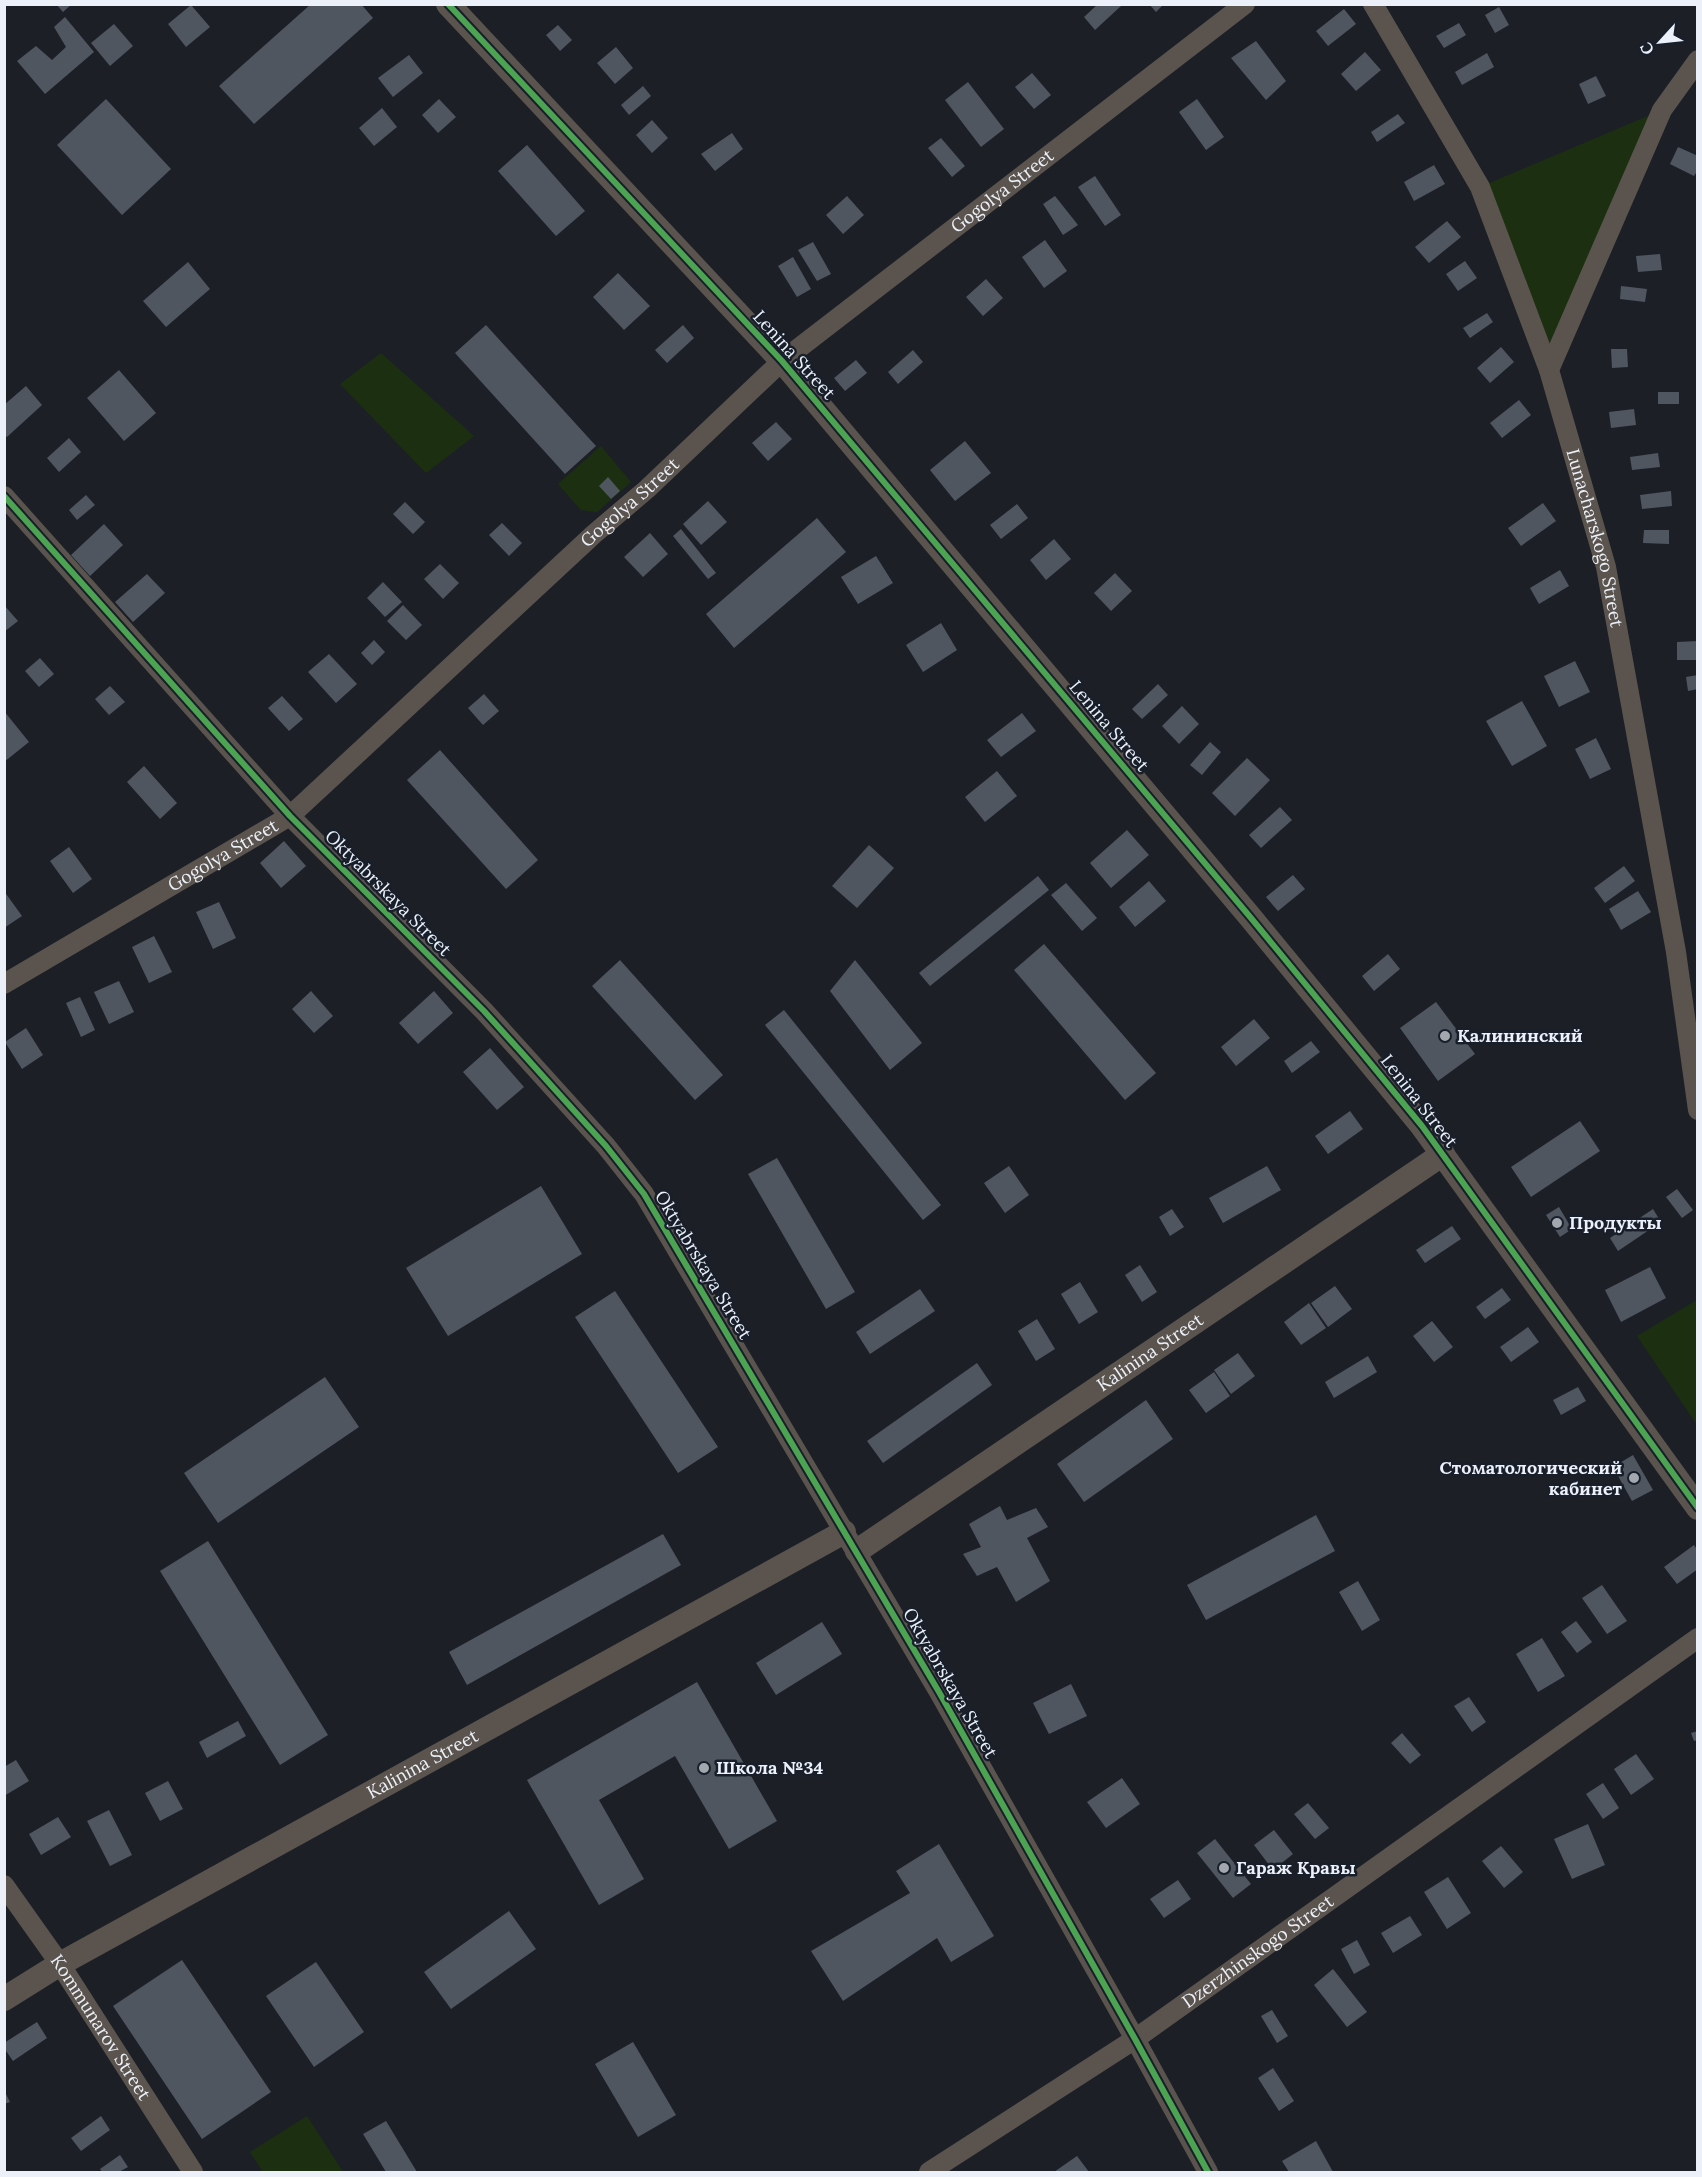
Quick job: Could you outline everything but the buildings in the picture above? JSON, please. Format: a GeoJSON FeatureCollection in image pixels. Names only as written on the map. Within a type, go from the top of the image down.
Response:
{"type":"FeatureCollection","features":[{"type":"Feature","properties":{"kind":"street","name":"Lenina Street"},"geometry":{"type":"LineString","coordinates":[[448,4],[782,361],[1251,918],[1422,1126],[1698,1508]]}},
{"type":"Feature","properties":{"kind":"street","name":"Gogolya Street"},"geometry":{"type":"LineString","coordinates":[[4,984],[290,816],[782,361],[1245,4]]}},
{"type":"Feature","properties":{"kind":"street","name":"Lunacharskogo Street"},"geometry":{"type":"LineString","coordinates":[[1373,4],[1480,188],[1549,370],[1606,567],[1676,952],[1698,1110]]}},
{"type":"Feature","properties":{"kind":"street"},"geometry":{"type":"LineString","coordinates":[[1549,370],[1662,110],[1698,60]]}},
{"type":"Feature","properties":{"kind":"street","name":"Oktyabrskaya Street"},"geometry":{"type":"LineString","coordinates":[[4,496],[290,816],[484,1011],[606,1146],[644,1194],[850,1542],[1135,2039],[1208,2172]]}},
{"type":"Feature","properties":{"kind":"street","name":"Kalinina Street"},"geometry":{"type":"LineString","coordinates":[[4,2000],[60,1964],[850,1542],[1443,1154]]}},
{"type":"Feature","properties":{"kind":"street","name":"Dzerzhinskogo Street"},"geometry":{"type":"LineString","coordinates":[[929,2172],[1135,2039],[1698,1638]]}},
{"type":"Feature","properties":{"kind":"street","name":"Kommunarov Street"},"geometry":{"type":"LineString","coordinates":[[4,1886],[60,1964],[193,2172]]}},
{"type":"Feature","properties":{"kind":"green space"},"geometry":{"type":"Polygon","coordinates":[[[1662,110],[1549,370],[1480,187],[1662,110]]]}},
{"type":"Feature","properties":{"kind":"green space"},"geometry":{"type":"Polygon","coordinates":[[[381,353],[474,436],[426,473],[340,384],[381,353]]]}},
{"type":"Feature","properties":{"kind":"green space"},"geometry":{"type":"Polygon","coordinates":[[[601,446],[631,482],[597,512],[581,510],[558,484],[601,446]]]}},
{"type":"Feature","properties":{"kind":"green space"},"geometry":{"type":"Polygon","coordinates":[[[1697,1300],[1697,1425],[1637,1336],[1697,1300]]]}},
{"type":"Feature","properties":{"kind":"green space"},"geometry":{"type":"Polygon","coordinates":[[[307,2116],[343,2172],[263,2172],[250,2152],[307,2116]]]}},
{"type":"Feature","properties":{"kind":"cycle path"},"geometry":{"type":"LineString","coordinates":[[448,4],[782,361],[1251,918],[1422,1126],[1698,1508]]}},
{"type":"Feature","properties":{"kind":"cycle path"},"geometry":{"type":"LineString","coordinates":[[4,496],[290,816],[484,1011],[606,1146],[644,1194],[939,1692],[1208,2172]]}},
{"type":"Feature","properties":{"kind":"place","name":"Калининский"},"geometry":{"type":"Point","coordinates":[1445,1036]}},
{"type":"Feature","properties":{"kind":"place","name":"Продукты"},"geometry":{"type":"Point","coordinates":[1557,1223]}},
{"type":"Feature","properties":{"kind":"place","name":"Стоматологический кабинет"},"geometry":{"type":"Point","coordinates":[1634,1478]}},
{"type":"Feature","properties":{"kind":"place","name":"Школа №34"},"geometry":{"type":"Point","coordinates":[704,1768]}},
{"type":"Feature","properties":{"kind":"place","name":"Гараж Кравы"},"geometry":{"type":"Point","coordinates":[1224,1868]}}]}
